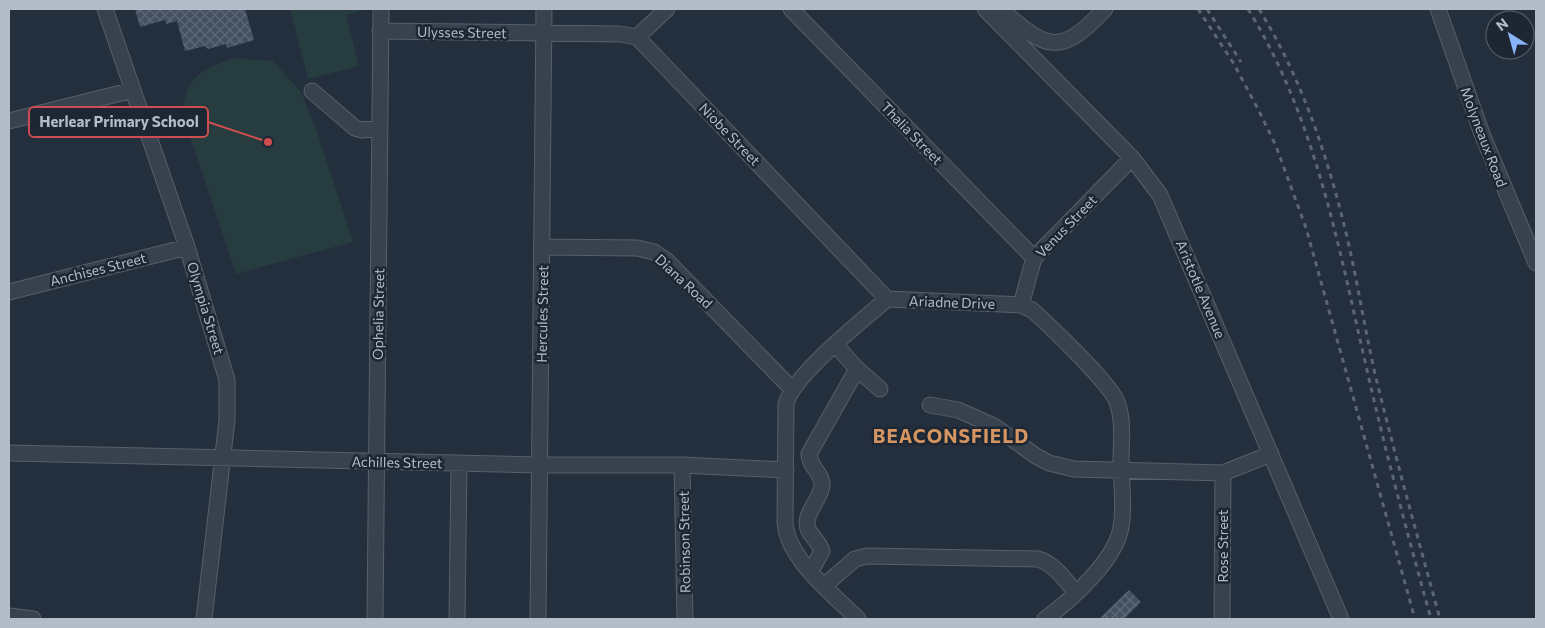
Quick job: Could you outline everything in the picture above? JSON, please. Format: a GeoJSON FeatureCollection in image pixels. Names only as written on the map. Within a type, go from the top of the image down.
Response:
{"type":"FeatureCollection","features":[{"type":"Feature","properties":{"kind":"street","name":"Olympia Street"},"geometry":{"type":"LineString","coordinates":[[104,9],[187,246],[227,380],[228,409],[204,619]]}},
{"type":"Feature","properties":{"kind":"street","name":"Ophelia Street"},"geometry":{"type":"LineString","coordinates":[[375,619],[381,9]]}},
{"type":"Feature","properties":{"kind":"street","name":"Hercules Street"},"geometry":{"type":"LineString","coordinates":[[538,619],[544,9]]}},
{"type":"Feature","properties":{"kind":"street"},"geometry":{"type":"LineString","coordinates":[[544,34],[620,34],[637,37],[667,9]]}},
{"type":"Feature","properties":{"kind":"street","name":"Thalia Street"},"geometry":{"type":"LineString","coordinates":[[791,9],[1034,258]]}},
{"type":"Feature","properties":{"kind":"street","name":"Aristotle Avenue"},"geometry":{"type":"LineString","coordinates":[[985,9],[1132,158],[1160,195],[1341,619]]}},
{"type":"Feature","properties":{"kind":"street"},"geometry":{"type":"LineString","coordinates":[[1001,9],[1031,34],[1056,43],[1070,41],[1105,9]]}},
{"type":"Feature","properties":{"kind":"street","name":"Molyneaux Road"},"geometry":{"type":"LineString","coordinates":[[1438,9],[1482,134],[1536,264]]}},
{"type":"Feature","properties":{"kind":"street","name":"Ulysses Street"},"geometry":{"type":"LineString","coordinates":[[380,31],[544,34]]}},
{"type":"Feature","properties":{"kind":"street","name":"Niobe Street"},"geometry":{"type":"LineString","coordinates":[[637,37],[887,299]]}},
{"type":"Feature","properties":{"kind":"street"},"geometry":{"type":"LineString","coordinates":[[9,121],[133,90]]}},
{"type":"Feature","properties":{"kind":"street"},"geometry":{"type":"LineString","coordinates":[[312,92],[355,128],[362,130],[380,128]]}},
{"type":"Feature","properties":{"kind":"street","name":"Venus Street"},"geometry":{"type":"LineString","coordinates":[[1021,305],[1034,258],[1132,158]]}},
{"type":"Feature","properties":{"kind":"street","name":"Anchises Street"},"geometry":{"type":"LineString","coordinates":[[9,292],[187,246]]}},
{"type":"Feature","properties":{"kind":"street","name":"Diana Road"},"geometry":{"type":"LineString","coordinates":[[543,247],[637,248],[654,252],[666,260],[792,389]]}},
{"type":"Feature","properties":{"kind":"street"},"geometry":{"type":"LineString","coordinates":[[858,619],[791,548],[785,534],[786,404],[792,389],[835,344],[887,299]]}},
{"type":"Feature","properties":{"kind":"street","name":"Ariadne Drive"},"geometry":{"type":"LineString","coordinates":[[887,299],[1021,305]]}},
{"type":"Feature","properties":{"kind":"street"},"geometry":{"type":"LineString","coordinates":[[1021,305],[1032,310],[1045,321],[1117,400],[1121,419],[1123,513],[1118,539],[1110,555],[1076,593],[1045,619]]}},
{"type":"Feature","properties":{"kind":"street"},"geometry":{"type":"LineString","coordinates":[[835,344],[857,369],[880,389]]}},
{"type":"Feature","properties":{"kind":"street"},"geometry":{"type":"LineString","coordinates":[[811,571],[822,551],[817,539],[809,531],[807,521],[822,487],[820,478],[809,459],[809,454],[857,369]]}},
{"type":"Feature","properties":{"kind":"street"},"geometry":{"type":"LineString","coordinates":[[930,405],[958,410],[994,426],[1036,456],[1059,467],[1074,470],[1121,469],[1223,473],[1271,454]]}},
{"type":"Feature","properties":{"kind":"street","name":"Achilles Street"},"geometry":{"type":"LineString","coordinates":[[9,453],[540,465],[682,465],[786,470]]}},
{"type":"Feature","properties":{"kind":"street"},"geometry":{"type":"LineString","coordinates":[[457,619],[460,463]]}},
{"type":"Feature","properties":{"kind":"street","name":"Robinson Street"},"geometry":{"type":"LineString","coordinates":[[682,465],[685,619]]}},
{"type":"Feature","properties":{"kind":"street","name":"Rose Street"},"geometry":{"type":"LineString","coordinates":[[1222,619],[1223,473]]}},
{"type":"Feature","properties":{"kind":"street"},"geometry":{"type":"LineString","coordinates":[[825,585],[855,559],[868,556],[1038,559],[1046,561],[1053,567],[1076,593]]}},
{"type":"Feature","properties":{"kind":"street"},"geometry":{"type":"LineString","coordinates":[[9,616],[33,619]]}},
{"type":"Feature","properties":{"kind":"green space"},"geometry":{"type":"Polygon","coordinates":[[[290,9],[367,9],[346,15],[359,66],[308,79],[290,9]]]}},
{"type":"Feature","properties":{"kind":"green space"},"geometry":{"type":"Polygon","coordinates":[[[234,58],[273,61],[301,92],[318,135],[353,242],[236,274],[182,113],[184,100],[192,82],[204,71],[234,58]]]}},
{"type":"Feature","properties":{"kind":"building"},"geometry":{"type":"Polygon","coordinates":[[[135,9],[245,9],[254,40],[227,48],[226,44],[208,49],[205,46],[185,51],[177,21],[166,24],[165,20],[140,27],[135,9]]]}},
{"type":"Feature","properties":{"kind":"building"},"geometry":{"type":"Polygon","coordinates":[[[1129,590],[1141,602],[1124,619],[1099,619],[1129,590]]]}},
{"type":"Feature","properties":{"kind":"railway"},"geometry":{"type":"LineString","coordinates":[[1198,9],[1234,64],[1259,111],[1276,146],[1306,228],[1415,619]]}},
{"type":"Feature","properties":{"kind":"railway"},"geometry":{"type":"LineString","coordinates":[[1207,9],[1241,62]]}},
{"type":"Feature","properties":{"kind":"railway"},"geometry":{"type":"LineString","coordinates":[[1248,9],[1271,51],[1291,94],[1322,184],[1335,230],[1374,401],[1431,619]]}},
{"type":"Feature","properties":{"kind":"railway"},"geometry":{"type":"LineString","coordinates":[[1259,9],[1301,91],[1322,148],[1340,207],[1376,378],[1440,619]]}},
{"type":"Feature","properties":{"kind":"place","name":"Herlear Primary School"},"geometry":{"type":"Point","coordinates":[268,142]}},
{"type":"Feature","properties":{"kind":"district","name":"BEACONSFIELD"},"geometry":{"type":"Point","coordinates":[951,435]}}]}
